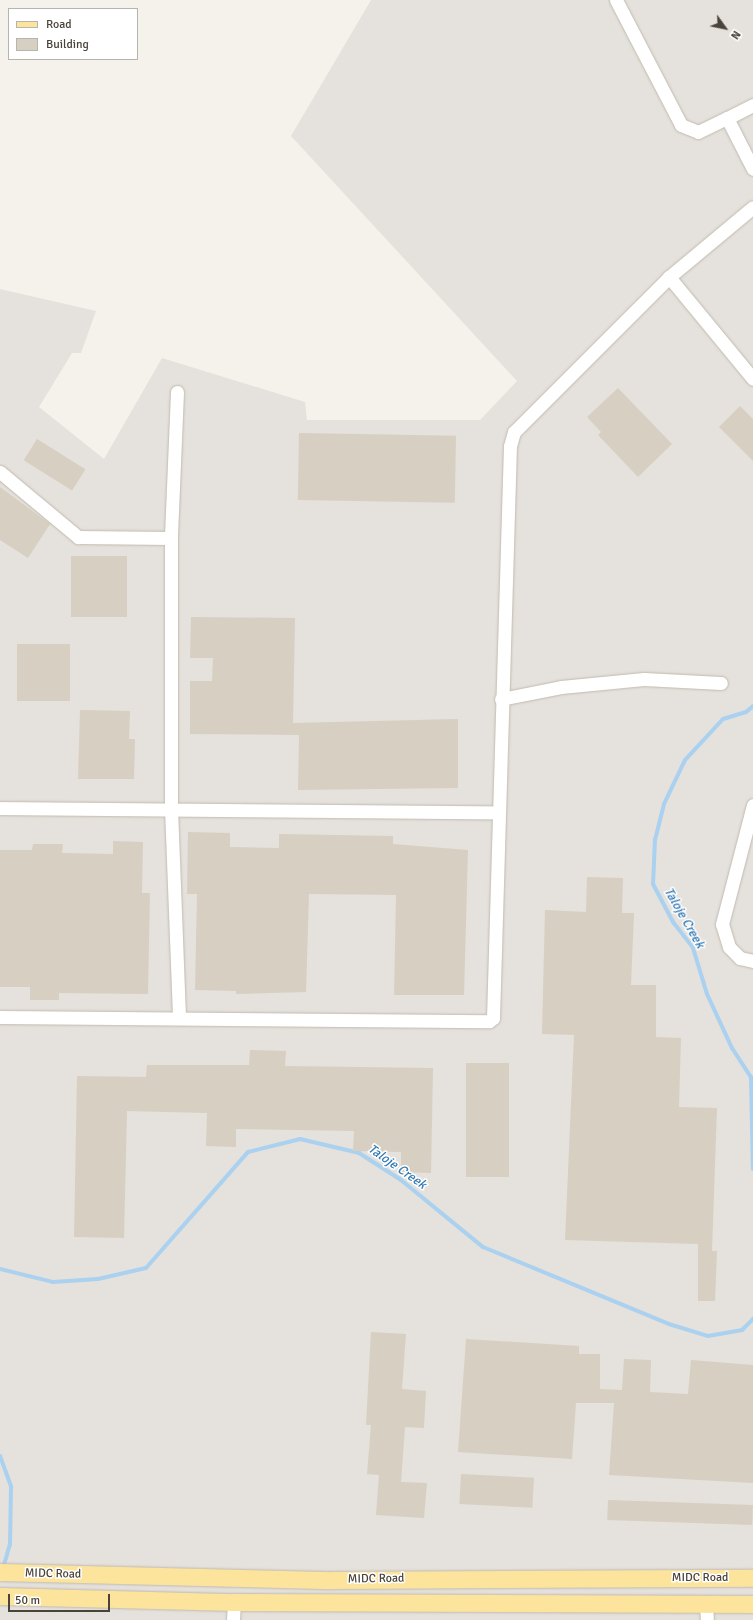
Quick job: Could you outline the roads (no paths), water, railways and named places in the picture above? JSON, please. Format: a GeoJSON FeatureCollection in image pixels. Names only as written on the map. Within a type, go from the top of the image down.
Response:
{"type":"FeatureCollection","features":[{"type":"Feature","properties":{"kind":"main road","name":"MIDC Road"},"geometry":{"type":"LineString","coordinates":[[6,1573],[333,1580],[753,1578]]}},
{"type":"Feature","properties":{"kind":"main road"},"geometry":{"type":"LineString","coordinates":[[4,1596],[6,1573]]}},
{"type":"Feature","properties":{"kind":"main road","name":"MIDC Road"},"geometry":{"type":"LineString","coordinates":[[4,1596],[234,1602],[753,1604]]}},
{"type":"Feature","properties":{"kind":"lane"},"geometry":{"type":"LineString","coordinates":[[616,0],[681,125],[698,132],[753,105]]}},
{"type":"Feature","properties":{"kind":"lane"},"geometry":{"type":"LineString","coordinates":[[726,118],[753,169]]}},
{"type":"Feature","properties":{"kind":"lane"},"geometry":{"type":"LineString","coordinates":[[0,1017],[179,1016],[489,1021],[496,1013],[501,699],[510,446],[514,432],[669,277],[753,207]]}},
{"type":"Feature","properties":{"kind":"lane"},"geometry":{"type":"LineString","coordinates":[[669,277],[753,379]]}},
{"type":"Feature","properties":{"kind":"lane"},"geometry":{"type":"LineString","coordinates":[[177,392],[171,538],[171,808],[179,1016]]}},
{"type":"Feature","properties":{"kind":"lane"},"geometry":{"type":"LineString","coordinates":[[0,472],[78,537],[171,538]]}},
{"type":"Feature","properties":{"kind":"lane"},"geometry":{"type":"LineString","coordinates":[[501,699],[561,687],[644,679],[721,683]]}},
{"type":"Feature","properties":{"kind":"lane"},"geometry":{"type":"LineString","coordinates":[[753,805],[722,924],[729,947],[740,958],[753,961]]}},
{"type":"Feature","properties":{"kind":"lane"},"geometry":{"type":"LineString","coordinates":[[0,808],[171,808],[499,812]]}},
{"type":"Feature","properties":{"kind":"lane"},"geometry":{"type":"LineString","coordinates":[[233,1620],[234,1602]]}},
{"type":"Feature","properties":{"kind":"lane"},"geometry":{"type":"LineString","coordinates":[[706,1603],[707,1620]]}},
{"type":"Feature","properties":{"kind":"waterway","name":"Taloje Creek"},"geometry":{"type":"LineString","coordinates":[[753,706],[746,712],[723,719],[685,760],[664,804],[655,839],[653,884],[673,922],[693,948],[707,994],[732,1048],[751,1077],[753,1169]]}},
{"type":"Feature","properties":{"kind":"waterway","name":"Taloje Creek"},"geometry":{"type":"LineString","coordinates":[[0,1269],[53,1282],[98,1279],[146,1268],[248,1152],[300,1139],[359,1153],[401,1180],[483,1247],[669,1324],[708,1336],[742,1330],[753,1319]]}},
{"type":"Feature","properties":{"kind":"waterway","name":"Taloje Creek"},"geometry":{"type":"LineString","coordinates":[[0,1456],[11,1487],[10,1544],[3,1568]]}}]}
